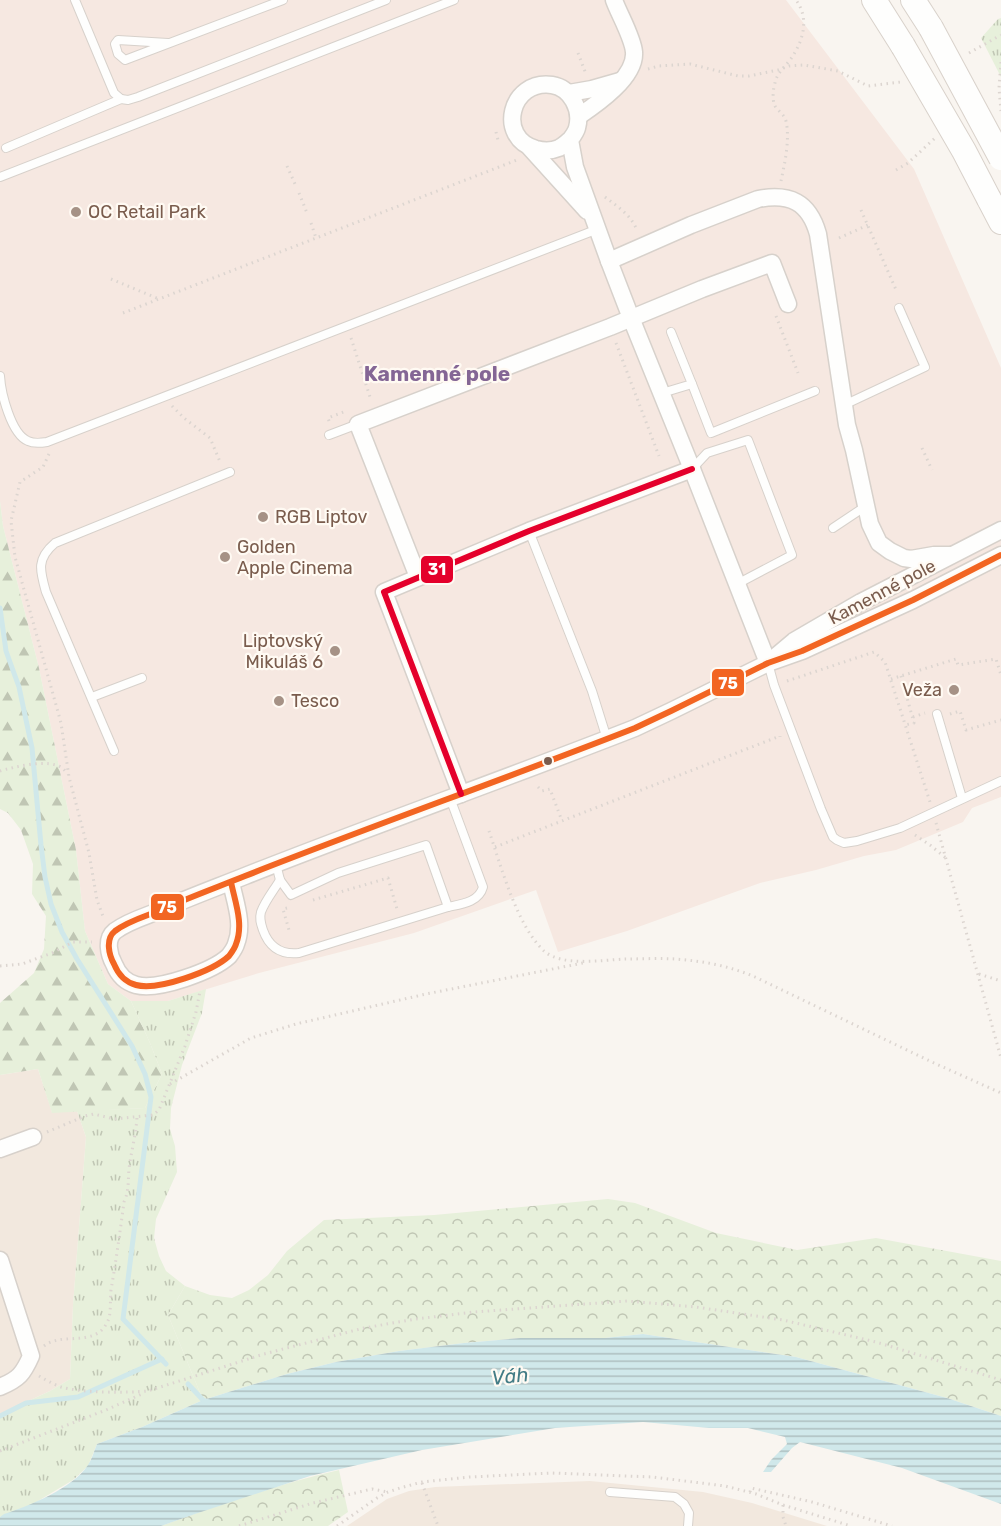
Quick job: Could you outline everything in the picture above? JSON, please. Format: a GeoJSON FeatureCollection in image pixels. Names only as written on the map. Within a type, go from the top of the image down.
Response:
{"type":"FeatureCollection","features":[{"type":"Feature","properties":{"kind":"main road"},"geometry":{"type":"LineString","coordinates":[[874,0],[964,151],[1001,222]]}},
{"type":"Feature","properties":{"kind":"main road"},"geometry":{"type":"LineString","coordinates":[[914,0],[1001,158]]}},
{"type":"Feature","properties":{"kind":"street"},"geometry":{"type":"LineString","coordinates":[[579,116],[599,103],[624,78],[634,58],[634,51],[614,0]]}},
{"type":"Feature","properties":{"kind":"street"},"geometry":{"type":"LineString","coordinates":[[569,93],[592,89],[624,78]]}},
{"type":"Feature","properties":{"kind":"street"},"geometry":{"type":"LineString","coordinates":[[530,147],[544,151],[558,148],[570,140],[577,129],[579,116],[576,104],[569,93],[555,85],[538,85],[524,92],[514,105],[512,118],[514,131],[596,224]]}},
{"type":"Feature","properties":{"kind":"street"},"geometry":{"type":"LineString","coordinates":[[570,140],[575,167],[609,261],[768,663]]}},
{"type":"Feature","properties":{"kind":"street"},"geometry":{"type":"LineString","coordinates":[[609,261],[726,210],[759,199],[777,197],[790,199],[801,205],[812,216],[816,224],[844,405],[866,506],[876,537],[879,543],[896,555],[911,559],[951,555]]}},
{"type":"Feature","properties":{"kind":"street"},"geometry":{"type":"LineString","coordinates":[[418,577],[354,417],[610,327],[772,263],[788,304]]}},
{"type":"Feature","properties":{"kind":"street"},"geometry":{"type":"LineString","coordinates":[[455,796],[384,592],[529,531],[692,469]]}},
{"type":"Feature","properties":{"kind":"street","name":"Kamenné pole"},"geometry":{"type":"LineString","coordinates":[[768,663],[794,641],[861,602],[1001,530]]}},
{"type":"Feature","properties":{"kind":"street","name":"Kamenné pole"},"geometry":{"type":"LineString","coordinates":[[112,934],[131,922],[231,882],[278,872],[455,796],[607,739],[671,711],[768,663],[802,651],[913,600],[1001,555]]}},
{"type":"Feature","properties":{"kind":"street"},"geometry":{"type":"LineString","coordinates":[[112,934],[109,943],[112,961],[123,978],[132,983],[160,985],[202,971],[222,962],[229,956],[237,942],[239,918],[231,882]]}},
{"type":"Feature","properties":{"kind":"street"},"geometry":{"type":"LineString","coordinates":[[0,1149],[33,1137]]}},
{"type":"Feature","properties":{"kind":"street"},"geometry":{"type":"LineString","coordinates":[[0,1260],[31,1356],[24,1372],[0,1387]]}},
{"type":"Feature","properties":{"kind":"lane"},"geometry":{"type":"LineString","coordinates":[[75,0],[114,93],[121,99]]}},
{"type":"Feature","properties":{"kind":"lane"},"geometry":{"type":"LineString","coordinates":[[168,43],[118,40],[115,44],[118,54],[125,60],[283,0]]}},
{"type":"Feature","properties":{"kind":"lane"},"geometry":{"type":"LineString","coordinates":[[6,148],[121,99],[128,100],[138,97],[386,0]]}},
{"type":"Feature","properties":{"kind":"lane"},"geometry":{"type":"LineString","coordinates":[[0,177],[454,0]]}},
{"type":"Feature","properties":{"kind":"lane"},"geometry":{"type":"LineString","coordinates":[[0,376],[6,408],[20,436],[28,441],[47,442],[596,224]]}},
{"type":"Feature","properties":{"kind":"lane"},"geometry":{"type":"LineString","coordinates":[[844,405],[925,367],[899,308]]}},
{"type":"Feature","properties":{"kind":"lane"},"geometry":{"type":"LineString","coordinates":[[671,332],[711,433],[815,390]]}},
{"type":"Feature","properties":{"kind":"lane"},"geometry":{"type":"LineString","coordinates":[[662,393],[692,384]]}},
{"type":"Feature","properties":{"kind":"lane"},"geometry":{"type":"LineString","coordinates":[[332,435],[354,417]]}},
{"type":"Feature","properties":{"kind":"lane"},"geometry":{"type":"LineString","coordinates":[[692,469],[707,453],[748,440],[764,479],[792,555],[736,584]]}},
{"type":"Feature","properties":{"kind":"lane"},"geometry":{"type":"LineString","coordinates":[[114,751],[43,582],[40,572],[45,551],[55,543],[227,473]]}},
{"type":"Feature","properties":{"kind":"lane"},"geometry":{"type":"LineString","coordinates":[[833,528],[866,506]]}},
{"type":"Feature","properties":{"kind":"lane"},"geometry":{"type":"LineString","coordinates":[[529,531],[592,691],[607,739]]}},
{"type":"Feature","properties":{"kind":"lane"},"geometry":{"type":"LineString","coordinates":[[768,663],[774,685],[833,837],[837,840],[849,843],[900,828],[1001,781]]}},
{"type":"Feature","properties":{"kind":"lane"},"geometry":{"type":"LineString","coordinates":[[92,697],[142,678]]}},
{"type":"Feature","properties":{"kind":"lane"},"geometry":{"type":"LineString","coordinates":[[933,713],[962,798]]}},
{"type":"Feature","properties":{"kind":"lane"},"geometry":{"type":"LineString","coordinates":[[278,872],[259,920],[268,941],[284,953],[299,953],[477,898],[483,887],[455,796]]}},
{"type":"Feature","properties":{"kind":"lane"},"geometry":{"type":"LineString","coordinates":[[278,872],[291,895],[338,873],[426,845],[448,907]]}},
{"type":"Feature","properties":{"kind":"lane"},"geometry":{"type":"LineString","coordinates":[[610,1492],[675,1497],[684,1504],[688,1513],[688,1526]]}},
{"type":"Feature","properties":{"kind":"path"},"geometry":{"type":"LineString","coordinates":[[777,197],[785,164],[787,128],[786,118],[775,106],[774,87],[777,76],[796,49],[804,31],[802,11],[796,0]]}},
{"type":"Feature","properties":{"kind":"path"},"geometry":{"type":"LineString","coordinates":[[963,56],[1001,35]]}},
{"type":"Feature","properties":{"kind":"path"},"geometry":{"type":"LineString","coordinates":[[578,53],[586,74]]}},
{"type":"Feature","properties":{"kind":"path"},"geometry":{"type":"LineString","coordinates":[[1001,62],[999,88],[1001,111]]}},
{"type":"Feature","properties":{"kind":"path"},"geometry":{"type":"LineString","coordinates":[[624,78],[659,66],[690,64],[738,76],[749,76],[789,66],[804,65],[832,69],[868,86],[908,80]]}},
{"type":"Feature","properties":{"kind":"path"},"geometry":{"type":"LineString","coordinates":[[896,170],[908,163],[936,138]]}},
{"type":"Feature","properties":{"kind":"path"},"geometry":{"type":"LineString","coordinates":[[123,313],[517,160]]}},
{"type":"Feature","properties":{"kind":"path"},"geometry":{"type":"LineString","coordinates":[[287,166],[295,184]]}},
{"type":"Feature","properties":{"kind":"path"},"geometry":{"type":"LineString","coordinates":[[601,192],[605,198],[627,213],[634,222],[640,237]]}},
{"type":"Feature","properties":{"kind":"path"},"geometry":{"type":"LineString","coordinates":[[299,193],[307,213]]}},
{"type":"Feature","properties":{"kind":"path"},"geometry":{"type":"LineString","coordinates":[[861,210],[897,292]]}},
{"type":"Feature","properties":{"kind":"path"},"geometry":{"type":"LineString","coordinates":[[311,223],[316,238]]}},
{"type":"Feature","properties":{"kind":"path"},"geometry":{"type":"LineString","coordinates":[[839,238],[868,225]]}},
{"type":"Feature","properties":{"kind":"path"},"geometry":{"type":"LineString","coordinates":[[111,279],[160,299]]}},
{"type":"Feature","properties":{"kind":"path"},"geometry":{"type":"LineString","coordinates":[[788,304],[774,310],[798,373]]}},
{"type":"Feature","properties":{"kind":"path"},"geometry":{"type":"LineString","coordinates":[[610,327],[659,456]]}},
{"type":"Feature","properties":{"kind":"path"},"geometry":{"type":"LineString","coordinates":[[350,336],[372,401]]}},
{"type":"Feature","properties":{"kind":"path"},"geometry":{"type":"LineString","coordinates":[[163,397],[184,418],[210,438],[227,473]]}},
{"type":"Feature","properties":{"kind":"path"},"geometry":{"type":"LineString","coordinates":[[332,435],[328,418],[354,417]]}},
{"type":"Feature","properties":{"kind":"path"},"geometry":{"type":"LineString","coordinates":[[47,442],[51,451],[46,463],[21,483],[11,521],[15,557],[59,714],[69,777],[90,853],[97,900],[112,934]]}},
{"type":"Feature","properties":{"kind":"path"},"geometry":{"type":"LineString","coordinates":[[922,448],[932,470]]}},
{"type":"Feature","properties":{"kind":"path"},"geometry":{"type":"LineString","coordinates":[[891,679],[956,659],[958,665],[996,659],[1001,675]]}},
{"type":"Feature","properties":{"kind":"path"},"geometry":{"type":"LineString","coordinates":[[901,676],[914,723],[905,725]]}},
{"type":"Feature","properties":{"kind":"path"},"geometry":{"type":"LineString","coordinates":[[947,707],[950,714],[960,711],[966,730],[1001,720]]}},
{"type":"Feature","properties":{"kind":"path"},"geometry":{"type":"LineString","coordinates":[[913,717],[933,713]]}},
{"type":"Feature","properties":{"kind":"path"},"geometry":{"type":"LineString","coordinates":[[495,847],[780,736],[784,747]]}},
{"type":"Feature","properties":{"kind":"path"},"geometry":{"type":"LineString","coordinates":[[0,771],[26,765],[54,765],[63,768],[69,777]]}},
{"type":"Feature","properties":{"kind":"path"},"geometry":{"type":"LineString","coordinates":[[538,787],[542,791],[550,789],[562,821]]}},
{"type":"Feature","properties":{"kind":"path"},"geometry":{"type":"LineString","coordinates":[[900,828],[922,839],[947,859]]}},
{"type":"Feature","properties":{"kind":"path"},"geometry":{"type":"LineString","coordinates":[[489,831],[517,908],[539,945],[556,958],[588,962]]}},
{"type":"Feature","properties":{"kind":"path"},"geometry":{"type":"LineString","coordinates":[[306,902],[388,878],[401,922]]}},
{"type":"Feature","properties":{"kind":"path"},"geometry":{"type":"LineString","coordinates":[[289,930],[283,909],[294,906]]}},
{"type":"Feature","properties":{"kind":"path"},"geometry":{"type":"LineString","coordinates":[[0,966],[22,964],[73,942]]}},
{"type":"Feature","properties":{"kind":"path"},"geometry":{"type":"LineString","coordinates":[[170,1084],[251,1038],[296,1024],[426,994],[588,962],[674,959],[725,966],[741,971],[1001,1093]]}},
{"type":"Feature","properties":{"kind":"path"},"geometry":{"type":"LineString","coordinates":[[33,1137],[94,1114],[114,1119],[153,1115],[159,1110],[196,1012],[200,998],[202,971]]}},
{"type":"Feature","properties":{"kind":"path"},"geometry":{"type":"LineString","coordinates":[[979,974],[1001,981]]}},
{"type":"Feature","properties":{"kind":"path"},"geometry":{"type":"LineString","coordinates":[[137,1117],[129,1172],[129,1191],[124,1202],[108,1319],[104,1328],[97,1334],[49,1342],[31,1356],[34,1373],[64,1388],[131,1393],[148,1391]]}},
{"type":"Feature","properties":{"kind":"path"},"geometry":{"type":"LineString","coordinates":[[0,1451],[106,1410],[148,1391],[264,1354],[364,1328],[474,1312],[627,1301],[727,1311],[806,1324],[876,1342],[1001,1380]]}},
{"type":"Feature","properties":{"kind":"path"},"geometry":{"type":"LineString","coordinates":[[337,1526],[388,1492],[422,1482],[438,1526]]}},
{"type":"Feature","properties":{"kind":"path"},"geometry":{"type":"LineString","coordinates":[[750,1492],[751,1488],[812,1502],[892,1526]]}},
{"type":"Feature","properties":{"kind":"path"},"geometry":{"type":"LineString","coordinates":[[239,1526],[313,1503],[362,1491],[372,1489],[388,1492]]}},
{"type":"Feature","properties":{"kind":"path"},"geometry":{"type":"LineString","coordinates":[[783,1505],[786,1526]]}},
{"type":"Feature","properties":{"kind":"shaded area","name":"Kamenné pole"},"geometry":{"type":"Polygon","coordinates":[[[0,0],[786,0],[914,169],[1001,368],[1001,797],[972,808],[963,822],[896,850],[760,883],[627,931],[558,952],[536,890],[414,933],[259,973],[168,1001],[131,1001],[108,984],[85,931],[76,850],[39,668],[3,526],[0,501],[0,0]]]}},
{"type":"Feature","properties":{"kind":"shaded area"},"geometry":{"type":"Polygon","coordinates":[[[38,1069],[52,1112],[77,1111],[86,1137],[73,1305],[70,1379],[0,1414],[0,1075],[38,1069]]]}},
{"type":"Feature","properties":{"kind":"shaded area"},"geometry":{"type":"Polygon","coordinates":[[[590,1481],[703,1492],[752,1503],[827,1526],[347,1526],[387,1499],[409,1491],[435,1487],[590,1481]]]}},
{"type":"Feature","properties":{"kind":"green space"},"geometry":{"type":"Polygon","coordinates":[[[1001,18],[1001,77],[981,38],[1001,18]]]}},
{"type":"Feature","properties":{"kind":"green space"},"geometry":{"type":"Polygon","coordinates":[[[0,501],[3,526],[39,668],[76,850],[85,931],[108,984],[131,1001],[162,1074],[145,1108],[52,1113],[38,1069],[0,1075],[0,1003],[34,973],[44,949],[46,916],[32,894],[33,864],[21,830],[8,813],[0,809],[0,501]]]}},
{"type":"Feature","properties":{"kind":"green space"},"geometry":{"type":"Polygon","coordinates":[[[206,989],[202,1013],[182,1065],[171,1108],[170,1129],[175,1146],[177,1172],[156,1219],[154,1238],[166,1271],[185,1286],[168,1315],[203,1400],[97,1444],[88,1466],[73,1480],[33,1504],[0,1517],[0,1414],[70,1379],[73,1305],[86,1137],[77,1111],[145,1108],[162,1074],[131,1001],[168,1001],[206,989]]]}},
{"type":"Feature","properties":{"kind":"green space"},"geometry":{"type":"Polygon","coordinates":[[[608,1199],[635,1203],[716,1233],[797,1250],[876,1238],[1001,1261],[1001,1416],[947,1398],[796,1357],[643,1334],[605,1338],[520,1338],[399,1351],[336,1362],[287,1374],[203,1400],[168,1315],[185,1286],[210,1295],[232,1298],[249,1290],[268,1275],[287,1251],[324,1220],[434,1215],[608,1199]]]}},
{"type":"Feature","properties":{"kind":"green space"},"geometry":{"type":"Polygon","coordinates":[[[339,1470],[348,1512],[328,1526],[161,1526],[271,1488],[339,1470]]]}},
{"type":"Feature","properties":{"kind":"water","name":"Váh"},"geometry":{"type":"Polygon","coordinates":[[[643,1334],[796,1357],[947,1398],[1001,1416],[1001,1504],[902,1468],[800,1442],[771,1472],[763,1472],[787,1444],[785,1437],[748,1428],[709,1428],[643,1422],[555,1428],[422,1450],[310,1476],[161,1526],[0,1526],[0,1517],[4,1514],[38,1501],[72,1481],[88,1465],[97,1444],[203,1400],[287,1374],[336,1362],[464,1343],[520,1338],[605,1338],[643,1334]]]}},
{"type":"Feature","properties":{"kind":"waterway"},"geometry":{"type":"LineString","coordinates":[[0,608],[6,651],[19,687],[32,748],[41,845],[51,904],[62,932],[77,959],[132,1046],[145,1074],[151,1097],[123,1319],[166,1364]]}},
{"type":"Feature","properties":{"kind":"waterway"},"geometry":{"type":"LineString","coordinates":[[0,1416],[26,1403],[78,1397],[162,1359]]}},
{"type":"Feature","properties":{"kind":"waterway"},"geometry":{"type":"LineString","coordinates":[[188,1384],[203,1400],[209,1402]]}},
{"type":"Feature","properties":{"kind":"transit line","name":"31"},"geometry":{"type":"LineString","coordinates":[[461,794],[384,592],[529,531],[692,469]]}},
{"type":"Feature","properties":{"kind":"transit line","name":"75"},"geometry":{"type":"LineString","coordinates":[[231,882],[239,929],[236,946],[229,956],[211,968],[171,982],[146,986],[125,980],[116,968],[109,943],[112,934],[130,922],[293,857],[635,728],[768,663],[802,651],[913,600],[1001,555]]}},
{"type":"Feature","properties":{"kind":"place","name":"OC Retail Park"},"geometry":{"type":"Point","coordinates":[76,212]}},
{"type":"Feature","properties":{"kind":"place","name":"RGB Liptov"},"geometry":{"type":"Point","coordinates":[263,517]}},
{"type":"Feature","properties":{"kind":"place","name":"Golden Apple Cinema"},"geometry":{"type":"Point","coordinates":[225,557]}},
{"type":"Feature","properties":{"kind":"place","name":"Liptovský Mikuláš 6"},"geometry":{"type":"Point","coordinates":[335,651]}},
{"type":"Feature","properties":{"kind":"place","name":"Veža"},"geometry":{"type":"Point","coordinates":[954,690]}},
{"type":"Feature","properties":{"kind":"place","name":"Tesco"},"geometry":{"type":"Point","coordinates":[279,701]}},
{"type":"Feature","properties":{"kind":"district","name":"Kamenné pole"},"geometry":{"type":"Point","coordinates":[437,374]}}]}
